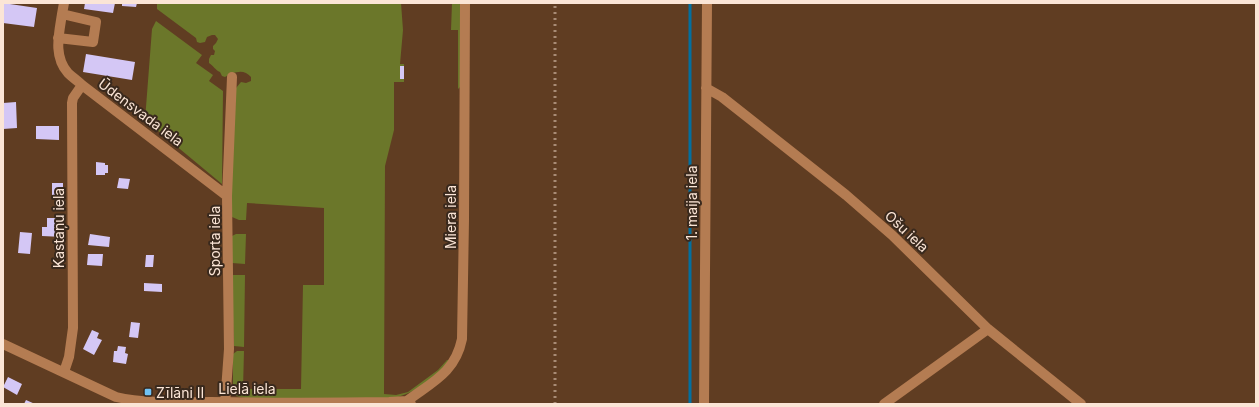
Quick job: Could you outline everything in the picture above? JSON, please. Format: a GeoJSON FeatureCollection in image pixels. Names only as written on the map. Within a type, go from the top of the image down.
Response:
{"type":"FeatureCollection","features":[{"type":"Feature","properties":{"kind":"street","name":"Ūdensvada iela"},"geometry":{"type":"LineString","coordinates":[[64,3],[58,38],[58,51],[61,62],[68,73],[227,196]]}},
{"type":"Feature","properties":{"kind":"street","name":"Miera iela"},"geometry":{"type":"LineString","coordinates":[[409,402],[451,366],[460,350],[462,339],[465,3]]}},
{"type":"Feature","properties":{"kind":"street","name":"1. maija iela"},"geometry":{"type":"LineString","coordinates":[[704,404],[707,3]]}},
{"type":"Feature","properties":{"kind":"street"},"geometry":{"type":"LineString","coordinates":[[58,38],[93,42],[96,22],[62,14]]}},
{"type":"Feature","properties":{"kind":"street","name":"Sporta iela"},"geometry":{"type":"LineString","coordinates":[[225,403],[228,349],[227,196],[232,77]]}},
{"type":"Feature","properties":{"kind":"street","name":"Kastaņu iela"},"geometry":{"type":"LineString","coordinates":[[64,372],[69,357],[73,328],[72,103],[73,98],[82,85]]}},
{"type":"Feature","properties":{"kind":"street","name":"Ošu iela"},"geometry":{"type":"LineString","coordinates":[[706,88],[722,97],[846,195],[892,235],[988,328],[1081,404]]}},
{"type":"Feature","properties":{"kind":"street"},"geometry":{"type":"LineString","coordinates":[[884,404],[988,328]]}},
{"type":"Feature","properties":{"kind":"street","name":"Lielā iela"},"geometry":{"type":"LineString","coordinates":[[3,344],[116,397],[139,401],[225,403],[409,402]]}},
{"type":"Feature","properties":{"kind":"green space"},"geometry":{"type":"Polygon","coordinates":[[[157,3],[401,3],[403,30],[400,64],[404,64],[404,66],[400,66],[400,78],[404,79],[404,82],[394,82],[394,130],[385,166],[384,394],[396,395],[408,392],[438,370],[447,360],[452,360],[418,388],[402,396],[394,398],[245,398],[236,396],[233,388],[233,354],[237,351],[244,351],[243,389],[301,389],[303,285],[324,285],[324,208],[247,203],[246,220],[239,220],[232,217],[230,213],[236,88],[241,82],[246,83],[251,81],[251,77],[245,72],[235,72],[225,77],[222,76],[220,72],[209,63],[211,55],[214,55],[215,51],[213,46],[218,39],[215,35],[207,37],[205,42],[197,42],[196,38],[157,9],[157,3]]]}},
{"type":"Feature","properties":{"kind":"green space"},"geometry":{"type":"Polygon","coordinates":[[[452,3],[462,3],[461,86],[458,89],[458,30],[451,30],[452,3]]]}},
{"type":"Feature","properties":{"kind":"green space"},"geometry":{"type":"Polygon","coordinates":[[[156,21],[202,55],[196,63],[213,75],[209,81],[223,91],[222,184],[145,120],[152,29],[156,21]]]}},
{"type":"Feature","properties":{"kind":"green space"},"geometry":{"type":"Polygon","coordinates":[[[236,234],[246,234],[245,264],[232,263],[232,236],[236,234]]]}},
{"type":"Feature","properties":{"kind":"green space"},"geometry":{"type":"Polygon","coordinates":[[[231,275],[245,275],[244,347],[234,346],[231,275]]]}},
{"type":"Feature","properties":{"kind":"building"},"geometry":{"type":"Polygon","coordinates":[[[3,3],[37,8],[34,27],[3,23],[3,3]]]}},
{"type":"Feature","properties":{"kind":"building"},"geometry":{"type":"Polygon","coordinates":[[[85,3],[115,3],[113,13],[84,9],[85,3]]]}},
{"type":"Feature","properties":{"kind":"building"},"geometry":{"type":"Polygon","coordinates":[[[122,3],[137,3],[136,7],[122,6],[122,3]]]}},
{"type":"Feature","properties":{"kind":"building"},"geometry":{"type":"Polygon","coordinates":[[[86,54],[135,62],[132,80],[83,72],[86,54]]]}},
{"type":"Feature","properties":{"kind":"building"},"geometry":{"type":"Polygon","coordinates":[[[400,66],[404,66],[404,79],[400,79],[400,66]]]}},
{"type":"Feature","properties":{"kind":"building"},"geometry":{"type":"Polygon","coordinates":[[[16,102],[17,128],[3,129],[3,103],[16,102]]]}},
{"type":"Feature","properties":{"kind":"building"},"geometry":{"type":"Polygon","coordinates":[[[36,126],[59,126],[59,140],[36,139],[36,126]]]}},
{"type":"Feature","properties":{"kind":"building"},"geometry":{"type":"Polygon","coordinates":[[[96,162],[105,163],[105,165],[108,165],[108,173],[105,173],[105,175],[96,175],[96,162]]]}},
{"type":"Feature","properties":{"kind":"building"},"geometry":{"type":"Polygon","coordinates":[[[119,178],[130,179],[128,189],[117,188],[119,178]]]}},
{"type":"Feature","properties":{"kind":"building"},"geometry":{"type":"Polygon","coordinates":[[[52,183],[63,183],[63,197],[52,197],[52,183]]]}},
{"type":"Feature","properties":{"kind":"building"},"geometry":{"type":"Polygon","coordinates":[[[47,218],[63,218],[63,237],[42,236],[42,227],[47,227],[47,218]]]}},
{"type":"Feature","properties":{"kind":"building"},"geometry":{"type":"Polygon","coordinates":[[[20,232],[32,233],[30,254],[18,253],[20,232]]]}},
{"type":"Feature","properties":{"kind":"building"},"geometry":{"type":"Polygon","coordinates":[[[90,234],[110,237],[109,247],[88,245],[90,234]]]}},
{"type":"Feature","properties":{"kind":"building"},"geometry":{"type":"Polygon","coordinates":[[[88,254],[103,254],[102,266],[87,265],[88,254]]]}},
{"type":"Feature","properties":{"kind":"building"},"geometry":{"type":"Polygon","coordinates":[[[146,255],[154,255],[153,267],[145,267],[146,255]]]}},
{"type":"Feature","properties":{"kind":"building"},"geometry":{"type":"Polygon","coordinates":[[[144,283],[162,284],[162,292],[144,291],[144,283]]]}},
{"type":"Feature","properties":{"kind":"building"},"geometry":{"type":"Polygon","coordinates":[[[131,322],[140,323],[138,338],[129,337],[131,322]]]}},
{"type":"Feature","properties":{"kind":"building"},"geometry":{"type":"Polygon","coordinates":[[[92,330],[99,333],[97,338],[102,340],[94,355],[83,349],[92,330]]]}},
{"type":"Feature","properties":{"kind":"building"},"geometry":{"type":"Polygon","coordinates":[[[118,346],[126,347],[125,353],[128,354],[126,364],[113,362],[114,351],[117,351],[118,346]]]}},
{"type":"Feature","properties":{"kind":"building"},"geometry":{"type":"Polygon","coordinates":[[[8,377],[22,384],[17,395],[3,387],[8,377]]]}},
{"type":"Feature","properties":{"kind":"building"},"geometry":{"type":"Polygon","coordinates":[[[26,400],[35,404],[24,404],[26,400]]]}},
{"type":"Feature","properties":{"kind":"waterway"},"geometry":{"type":"LineString","coordinates":[[690,3],[690,404]]}},
{"type":"Feature","properties":{"kind":"railway"},"geometry":{"type":"LineString","coordinates":[[555,3],[555,404]]}},
{"type":"Feature","properties":{"kind":"place","name":"Zīlāni II"},"geometry":{"type":"Point","coordinates":[148,392]}}]}
